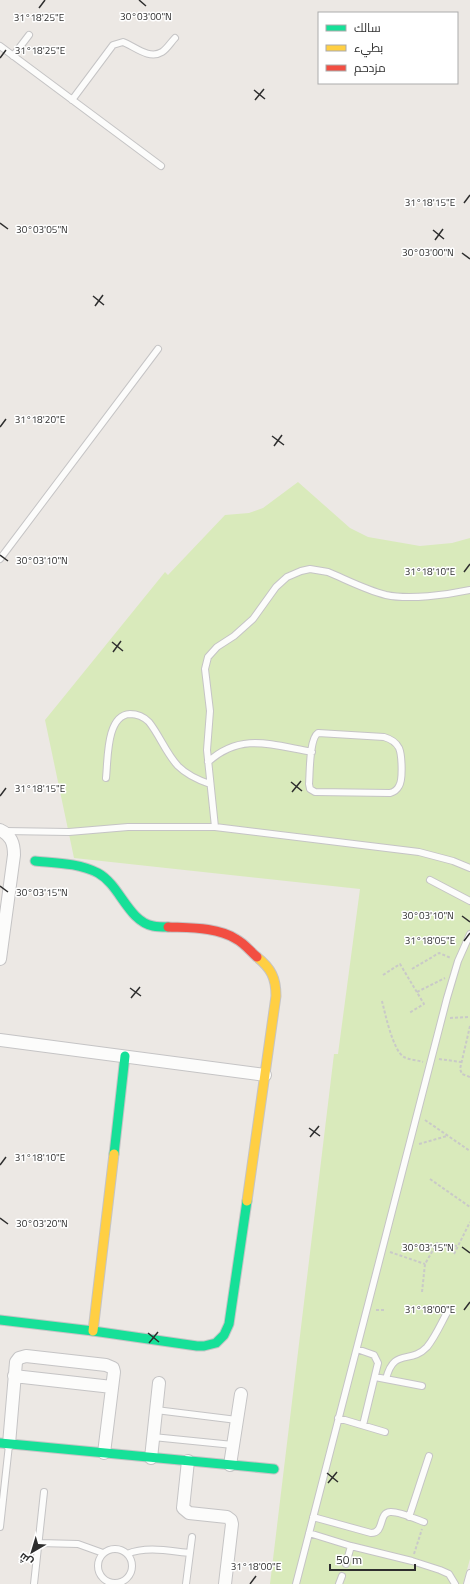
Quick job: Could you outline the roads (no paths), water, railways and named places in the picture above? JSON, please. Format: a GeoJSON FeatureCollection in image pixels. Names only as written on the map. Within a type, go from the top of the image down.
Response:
{"type":"FeatureCollection","features":[{"type":"Feature","properties":{"kind":"street"},"geometry":{"type":"LineString","coordinates":[[0,959],[14,855],[14,845],[11,838],[1,830]]}},
{"type":"Feature","properties":{"kind":"street"},"geometry":{"type":"LineString","coordinates":[[0,1320],[202,1346],[217,1343],[224,1336],[229,1327],[231,1317],[276,996],[274,974],[266,964],[236,938],[225,933],[152,926],[145,924],[132,913],[110,882],[91,870],[35,862]]}},
{"type":"Feature","properties":{"kind":"street"},"geometry":{"type":"LineString","coordinates":[[0,1040],[265,1075]]}},
{"type":"Feature","properties":{"kind":"street"},"geometry":{"type":"LineString","coordinates":[[93,1331],[124,1056]]}},
{"type":"Feature","properties":{"kind":"street"},"geometry":{"type":"LineString","coordinates":[[104,1453],[114,1372],[110,1365],[22,1356],[16,1362],[4,1444],[274,1470]]}},
{"type":"Feature","properties":{"kind":"street"},"geometry":{"type":"LineString","coordinates":[[14,1376],[112,1388]]}},
{"type":"Feature","properties":{"kind":"street"},"geometry":{"type":"LineString","coordinates":[[151,1458],[159,1383]]}},
{"type":"Feature","properties":{"kind":"street"},"geometry":{"type":"LineString","coordinates":[[230,1465],[241,1394]]}},
{"type":"Feature","properties":{"kind":"street"},"geometry":{"type":"LineString","coordinates":[[188,1461],[183,1508],[185,1511],[189,1513],[227,1517],[231,1520],[232,1524],[224,1584]]}},
{"type":"Feature","properties":{"kind":"lane"},"geometry":{"type":"LineString","coordinates":[[13,56],[29,35]]}},
{"type":"Feature","properties":{"kind":"lane"},"geometry":{"type":"LineString","coordinates":[[72,100],[113,45],[123,42],[144,52],[157,54],[163,52],[176,38]]}},
{"type":"Feature","properties":{"kind":"lane"},"geometry":{"type":"LineString","coordinates":[[0,46],[161,166]]}},
{"type":"Feature","properties":{"kind":"lane"},"geometry":{"type":"LineString","coordinates":[[0,558],[158,349]]}},
{"type":"Feature","properties":{"kind":"lane"},"geometry":{"type":"LineString","coordinates":[[215,827],[206,740],[210,711],[205,669],[208,657],[217,647],[234,636],[253,619],[276,587],[287,577],[301,571],[319,570],[328,572],[379,593],[395,596],[443,594],[470,590]]}},
{"type":"Feature","properties":{"kind":"lane"},"geometry":{"type":"LineString","coordinates":[[106,778],[113,726],[118,718],[127,714],[136,714],[144,718],[150,724],[178,766],[188,774],[210,784]]}},
{"type":"Feature","properties":{"kind":"lane"},"geometry":{"type":"LineString","coordinates":[[318,733],[389,739],[396,744],[400,751],[400,785],[394,792],[390,793],[315,792],[310,789],[309,784],[312,752],[313,739],[318,733]]}},
{"type":"Feature","properties":{"kind":"lane"},"geometry":{"type":"LineString","coordinates":[[208,762],[214,756],[229,747],[251,742],[312,752]]}},
{"type":"Feature","properties":{"kind":"lane"},"geometry":{"type":"LineString","coordinates":[[1,830],[69,832],[128,827],[215,827],[419,852],[453,861],[470,868]]}},
{"type":"Feature","properties":{"kind":"lane"},"geometry":{"type":"LineString","coordinates":[[430,880],[470,901]]}},
{"type":"Feature","properties":{"kind":"lane"},"geometry":{"type":"LineString","coordinates":[[296,1584],[440,1023],[458,961],[470,934]]}},
{"type":"Feature","properties":{"kind":"lane"},"geometry":{"type":"LineString","coordinates":[[386,1379],[388,1369],[393,1362],[419,1353],[428,1346],[449,1309]]}},
{"type":"Feature","properties":{"kind":"lane"},"geometry":{"type":"LineString","coordinates":[[356,1349],[376,1357],[378,1363],[363,1425]]}},
{"type":"Feature","properties":{"kind":"lane"},"geometry":{"type":"LineString","coordinates":[[375,1377],[422,1386]]}},
{"type":"Feature","properties":{"kind":"lane"},"geometry":{"type":"LineString","coordinates":[[156,1410],[237,1420]]}},
{"type":"Feature","properties":{"kind":"lane"},"geometry":{"type":"LineString","coordinates":[[338,1418],[385,1432]]}},
{"type":"Feature","properties":{"kind":"lane"},"geometry":{"type":"LineString","coordinates":[[153,1437],[233,1445]]}},
{"type":"Feature","properties":{"kind":"lane"},"geometry":{"type":"LineString","coordinates":[[0,1527],[4,1444]]}},
{"type":"Feature","properties":{"kind":"lane"},"geometry":{"type":"LineString","coordinates":[[409,1517],[429,1456]]}},
{"type":"Feature","properties":{"kind":"lane"},"geometry":{"type":"LineString","coordinates":[[34,1584],[44,1492]]}},
{"type":"Feature","properties":{"kind":"lane"},"geometry":{"type":"LineString","coordinates":[[313,1517],[374,1533],[379,1530],[384,1515],[389,1512],[424,1522]]}},
{"type":"Feature","properties":{"kind":"lane"},"geometry":{"type":"LineString","coordinates":[[308,1533],[445,1571],[452,1578],[455,1584]]}},
{"type":"Feature","properties":{"kind":"lane"},"geometry":{"type":"LineString","coordinates":[[186,1584],[192,1537]]}},
{"type":"Feature","properties":{"kind":"lane"},"geometry":{"type":"LineString","coordinates":[[39,1543],[78,1544],[103,1553]]}},
{"type":"Feature","properties":{"kind":"lane"},"geometry":{"type":"LineString","coordinates":[[346,1564],[351,1546]]}},
{"type":"Feature","properties":{"kind":"lane"},"geometry":{"type":"LineString","coordinates":[[113,1549],[118,1549],[127,1554],[132,1563],[130,1574],[122,1581],[112,1583],[103,1577],[98,1568],[98,1562],[103,1553],[113,1549]]}},
{"type":"Feature","properties":{"kind":"lane"},"geometry":{"type":"LineString","coordinates":[[127,1554],[134,1551],[148,1549],[190,1553]]}},
{"type":"Feature","properties":{"kind":"lane"},"geometry":{"type":"LineString","coordinates":[[467,1584],[470,1573]]}},
{"type":"Feature","properties":{"kind":"lane"},"geometry":{"type":"LineString","coordinates":[[339,1584],[342,1576]]}}]}
